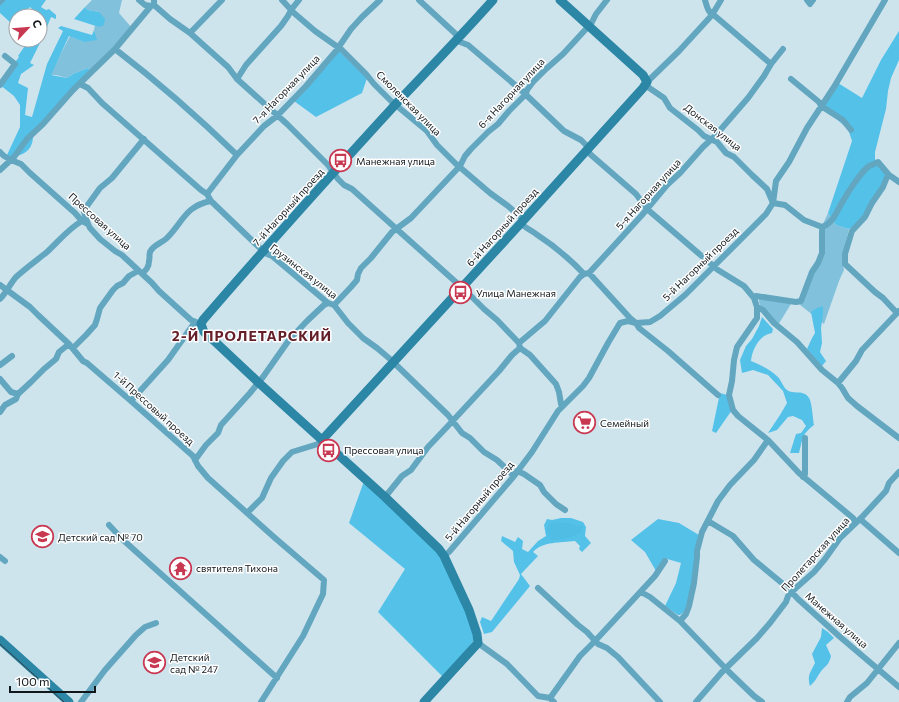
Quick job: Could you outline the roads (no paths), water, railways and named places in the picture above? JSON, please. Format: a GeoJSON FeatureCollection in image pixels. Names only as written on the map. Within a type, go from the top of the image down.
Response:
{"type":"FeatureCollection","features":[{"type":"Feature","properties":{"kind":"street"},"geometry":{"type":"LineString","coordinates":[[139,0],[145,5],[153,4],[170,19],[190,33],[228,67],[237,79],[328,165],[344,185],[352,189],[497,320],[556,384],[562,406]]}},
{"type":"Feature","properties":{"kind":"street"},"geometry":{"type":"LineString","coordinates":[[190,33],[222,0]]}},
{"type":"Feature","properties":{"kind":"street","name":"Смоленская улица"},"geometry":{"type":"LineString","coordinates":[[282,0],[315,31],[339,47],[374,84],[426,131],[437,145],[490,193],[508,206],[522,222],[524,227],[536,233],[570,260],[636,322],[639,328],[668,351],[718,395]]}},
{"type":"Feature","properties":{"kind":"street"},"geometry":{"type":"LineString","coordinates":[[237,79],[246,65],[281,26],[299,0]]}},
{"type":"Feature","properties":{"kind":"street","name":"7-я Нагорная улица"},"geometry":{"type":"LineString","coordinates":[[207,194],[237,155],[264,126],[277,116],[306,86],[339,47],[350,29],[380,0]]}},
{"type":"Feature","properties":{"kind":"street"},"geometry":{"type":"LineString","coordinates":[[419,0],[460,42],[468,45],[526,94],[564,131],[581,140],[590,154],[636,194],[647,209],[718,270],[744,286],[754,298],[757,307],[757,318],[737,348],[729,395],[733,410],[738,416],[768,440],[803,476],[853,518],[899,553]]}},
{"type":"Feature","properties":{"kind":"street","name":"7-й Нагорный проезд"},"geometry":{"type":"LineString","coordinates":[[131,401],[168,360],[198,323],[493,0]]}},
{"type":"Feature","properties":{"kind":"street","name":"Донская улица"},"geometry":{"type":"LineString","coordinates":[[560,0],[643,75],[646,83],[664,98],[670,108],[704,136],[717,142],[726,153],[734,157],[767,189],[773,204]]}},
{"type":"Feature","properties":{"kind":"street","name":"6-я Нагорная улица"},"geometry":{"type":"LineString","coordinates":[[195,460],[206,445],[218,433],[221,424],[259,383],[289,340],[324,305],[331,304],[351,287],[357,280],[361,268],[392,232],[411,218],[460,166],[465,156],[471,149],[498,124],[526,94],[533,82],[590,26],[596,14],[607,0]]}},
{"type":"Feature","properties":{"kind":"street"},"geometry":{"type":"LineString","coordinates":[[705,0],[708,10],[712,15],[771,64]]}},
{"type":"Feature","properties":{"kind":"street","name":"6-й Нагорный проезд"},"geometry":{"type":"LineString","coordinates":[[247,513],[262,498],[271,478],[283,461],[292,452],[318,444],[322,440],[522,222],[646,83],[679,51],[712,15],[721,0]]}},
{"type":"Feature","properties":{"kind":"street"},"geometry":{"type":"LineString","coordinates":[[885,0],[834,87],[807,128],[789,162],[776,181],[773,204],[785,206],[804,220],[822,227],[827,225],[833,219],[842,202],[868,167],[878,162],[889,175],[899,182]]}},
{"type":"Feature","properties":{"kind":"street"},"geometry":{"type":"LineString","coordinates":[[0,170],[11,160],[27,139],[43,124],[61,103],[115,50],[153,4]]}},
{"type":"Feature","properties":{"kind":"street","name":"5-я Нагорная улица"},"geometry":{"type":"LineString","coordinates":[[385,497],[402,476],[411,470],[428,447],[545,320],[565,295],[642,215],[667,185],[715,136],[748,98],[783,49]]}},
{"type":"Feature","properties":{"kind":"street"},"geometry":{"type":"LineString","coordinates":[[115,50],[134,64],[193,114],[237,155]]}},
{"type":"Feature","properties":{"kind":"street"},"geometry":{"type":"LineString","coordinates":[[0,85],[15,64],[5,56]]}},
{"type":"Feature","properties":{"kind":"street"},"geometry":{"type":"LineString","coordinates":[[791,79],[819,102],[821,106],[843,120],[851,130]]}},
{"type":"Feature","properties":{"kind":"street","name":"Грузинская улица"},"geometry":{"type":"LineString","coordinates":[[80,84],[88,88],[102,103],[207,194],[211,201],[266,254],[272,256],[331,304],[363,338],[377,348],[448,415],[462,433],[470,438],[484,452],[515,474],[524,474],[540,485],[544,492],[556,504],[566,510]]}},
{"type":"Feature","properties":{"kind":"street"},"geometry":{"type":"LineString","coordinates":[[88,224],[84,212],[87,206],[100,188],[112,178],[144,139]]}},
{"type":"Feature","properties":{"kind":"street","name":"Прессовая улица"},"geometry":{"type":"LineString","coordinates":[[0,152],[4,156],[21,164],[82,221],[88,224],[100,238],[122,255],[191,320],[198,323],[204,332],[385,497],[439,549],[444,556],[469,610],[477,634],[478,643]]}},
{"type":"Feature","properties":{"kind":"street"},"geometry":{"type":"LineString","coordinates":[[838,383],[856,361],[862,350],[898,312],[845,264],[844,254],[852,231],[865,217],[872,202],[883,187],[889,175]]}},
{"type":"Feature","properties":{"kind":"street"},"geometry":{"type":"LineString","coordinates":[[0,412],[5,405],[16,398],[18,394],[56,359],[59,352],[71,346],[86,335],[95,325],[100,308],[113,290],[117,286],[124,283],[129,276],[140,273],[148,267],[150,253],[153,248],[166,240],[182,221],[186,212],[199,204],[211,201]]}},
{"type":"Feature","properties":{"kind":"street","name":"5-й Нагорный проезд"},"geometry":{"type":"LineString","coordinates":[[444,556],[515,474],[532,452],[562,406],[583,386],[620,323],[628,320],[636,322],[650,322],[660,316],[675,304],[714,266],[766,214],[773,204]]}},
{"type":"Feature","properties":{"kind":"street"},"geometry":{"type":"LineString","coordinates":[[0,299],[16,277],[48,251],[74,225],[82,221]]}},
{"type":"Feature","properties":{"kind":"street"},"geometry":{"type":"LineString","coordinates":[[754,298],[756,296],[796,302],[801,301],[812,272],[822,253],[822,227]]}},
{"type":"Feature","properties":{"kind":"street","name":"1-й Прессовый проезд"},"geometry":{"type":"LineString","coordinates":[[0,285],[30,307],[71,346],[83,361],[193,456],[198,466],[208,478],[324,580],[323,594],[303,636],[277,678]]}},
{"type":"Feature","properties":{"kind":"street"},"geometry":{"type":"LineString","coordinates":[[757,307],[763,310],[774,323],[797,342],[822,370],[838,383],[848,398],[899,438]]}},
{"type":"Feature","properties":{"kind":"street"},"geometry":{"type":"LineString","coordinates":[[0,365],[12,356]]}},
{"type":"Feature","properties":{"kind":"street"},"geometry":{"type":"LineString","coordinates":[[0,379],[11,392],[18,394]]}},
{"type":"Feature","properties":{"kind":"street"},"geometry":{"type":"LineString","coordinates":[[803,476],[805,474],[805,438]]}},
{"type":"Feature","properties":{"kind":"street"},"geometry":{"type":"LineString","coordinates":[[680,620],[686,614],[689,606],[698,557],[698,543],[702,532],[718,501],[730,485],[754,460],[768,440]]}},
{"type":"Feature","properties":{"kind":"street","name":"Пролетарская улица"},"geometry":{"type":"LineString","coordinates":[[696,702],[726,668],[757,638],[770,623],[792,592],[814,572],[840,538],[886,491],[889,483],[899,472]]}},
{"type":"Feature","properties":{"kind":"street","name":"Манежная улица"},"geometry":{"type":"LineString","coordinates":[[708,521],[733,536],[754,560],[788,588],[839,636],[899,687]]}},
{"type":"Feature","properties":{"kind":"street"},"geometry":{"type":"LineString","coordinates":[[109,525],[122,539],[277,678],[261,702]]}},
{"type":"Feature","properties":{"kind":"street"},"geometry":{"type":"LineString","coordinates":[[424,702],[478,643],[507,664],[538,696],[552,700],[580,656],[655,576],[665,561]]}},
{"type":"Feature","properties":{"kind":"street"},"geometry":{"type":"LineString","coordinates":[[538,588],[587,632],[598,644],[607,648],[618,658],[660,702]]}},
{"type":"Feature","properties":{"kind":"street"},"geometry":{"type":"LineString","coordinates":[[640,592],[650,597],[680,620],[726,668],[762,702]]}},
{"type":"Feature","properties":{"kind":"street"},"geometry":{"type":"LineString","coordinates":[[80,702],[105,670],[136,635],[145,627],[156,623]]}},
{"type":"Feature","properties":{"kind":"street"},"geometry":{"type":"LineString","coordinates":[[0,640],[69,702]]}},
{"type":"Feature","properties":{"kind":"street"},"geometry":{"type":"LineString","coordinates":[[847,702],[850,697],[867,683],[899,643]]}},
{"type":"Feature","properties":{"kind":"street"},"geometry":{"type":"LineString","coordinates":[[536,702],[541,697]]}},
{"type":"Feature","properties":{"kind":"tram line"},"geometry":{"type":"LineString","coordinates":[[0,644],[64,702]]}},
{"type":"Feature","properties":{"kind":"place","name":"Манежная улица"},"geometry":{"type":"Point","coordinates":[340,161]}},
{"type":"Feature","properties":{"kind":"place","name":"Улица Манежная"},"geometry":{"type":"Point","coordinates":[461,293]}},
{"type":"Feature","properties":{"kind":"place","name":"Семейный"},"geometry":{"type":"Point","coordinates":[585,423]}},
{"type":"Feature","properties":{"kind":"place","name":"Прессовая улица"},"geometry":{"type":"Point","coordinates":[328,450]}},
{"type":"Feature","properties":{"kind":"place","name":"Детский сад № 70"},"geometry":{"type":"Point","coordinates":[43,537]}},
{"type":"Feature","properties":{"kind":"place","name":"святителя Тихона"},"geometry":{"type":"Point","coordinates":[180,568]}},
{"type":"Feature","properties":{"kind":"place","name":"Детский сад № 247"},"geometry":{"type":"Point","coordinates":[154,663]}},
{"type":"Feature","properties":{"kind":"district","name":"2-Й ПРОЛЕТАРСКИЙ"},"geometry":{"type":"Point","coordinates":[252,336]}}]}
